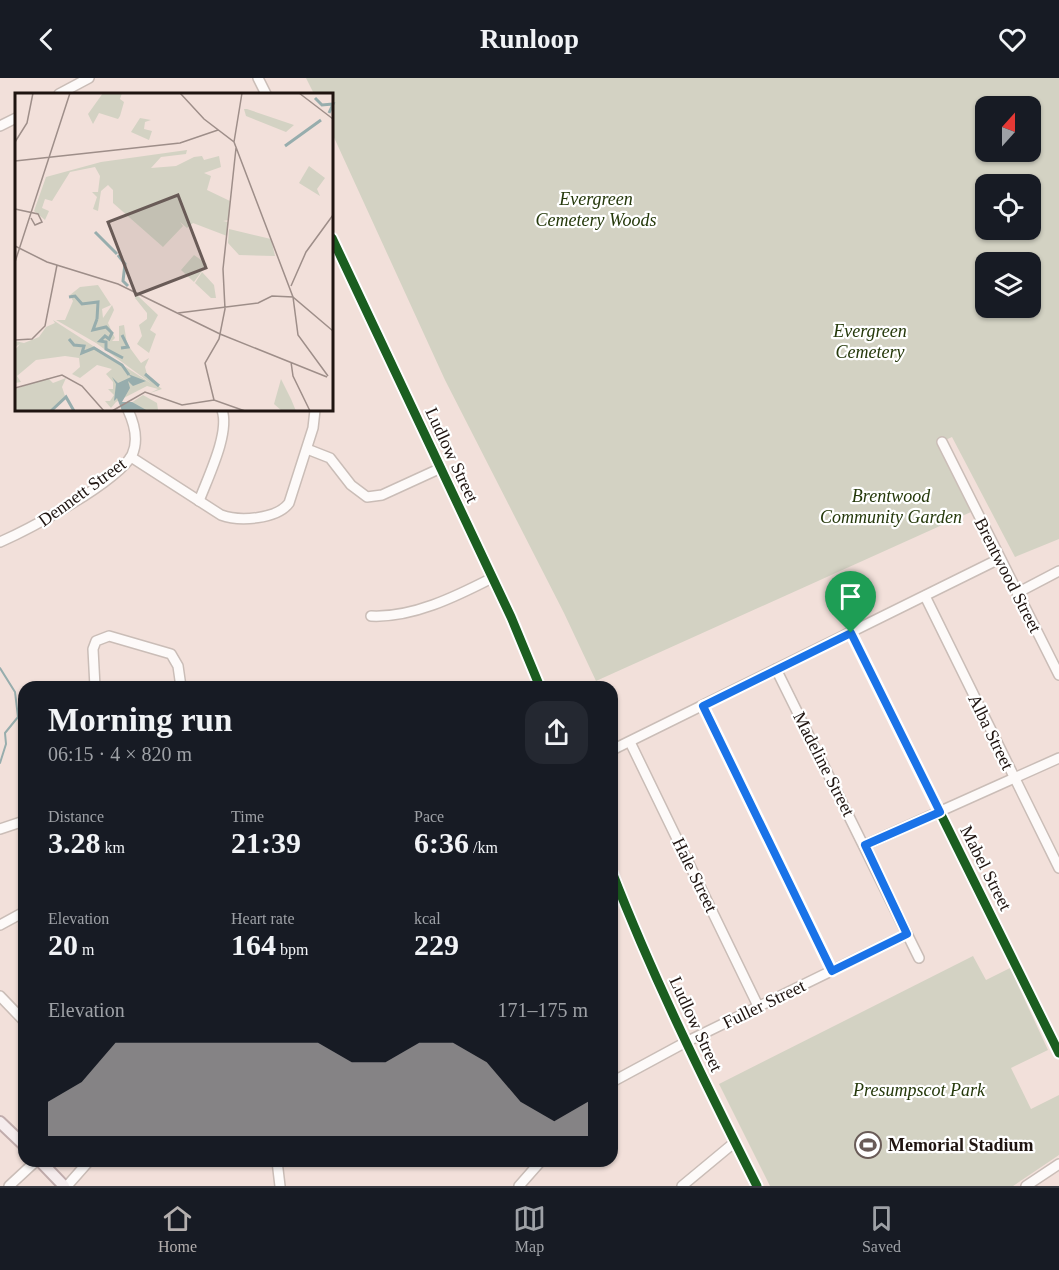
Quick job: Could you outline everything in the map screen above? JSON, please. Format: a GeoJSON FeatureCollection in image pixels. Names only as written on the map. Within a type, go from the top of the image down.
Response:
{"type":"FeatureCollection","features":[{"type":"Feature","properties":{"kind":"main road"},"geometry":{"type":"LineString","coordinates":[[0,1122],[18,1139]]}},
{"type":"Feature","properties":{"kind":"main road"},"geometry":{"type":"LineString","coordinates":[[45,1167],[66,1186]]}},
{"type":"Feature","properties":{"kind":"street"},"geometry":{"type":"LineString","coordinates":[[61,93],[89,78]]}},
{"type":"Feature","properties":{"kind":"street"},"geometry":{"type":"LineString","coordinates":[[258,78],[266,93]]}},
{"type":"Feature","properties":{"kind":"street"},"geometry":{"type":"LineString","coordinates":[[0,126],[15,118]]}},
{"type":"Feature","properties":{"kind":"street","name":"Ludlow Street"},"geometry":{"type":"LineString","coordinates":[[333,240],[492,578],[537,681]]}},
{"type":"Feature","properties":{"kind":"street"},"geometry":{"type":"LineString","coordinates":[[128,411],[135,436],[131,457],[221,515],[235,519],[283,510],[289,502],[306,449],[315,411]]}},
{"type":"Feature","properties":{"kind":"street"},"geometry":{"type":"LineString","coordinates":[[199,501],[222,435],[222,411]]}},
{"type":"Feature","properties":{"kind":"street","name":"Brentwood Street"},"geometry":{"type":"LineString","coordinates":[[942,442],[1058,672]]}},
{"type":"Feature","properties":{"kind":"street"},"geometry":{"type":"LineString","coordinates":[[306,449],[330,458],[351,485],[367,497],[382,495],[441,468]]}},
{"type":"Feature","properties":{"kind":"street","name":"Dennett Street"},"geometry":{"type":"LineString","coordinates":[[0,542],[62,510],[131,457]]}},
{"type":"Feature","properties":{"kind":"street"},"geometry":{"type":"LineString","coordinates":[[618,747],[999,559]]}},
{"type":"Feature","properties":{"kind":"street"},"geometry":{"type":"LineString","coordinates":[[1017,593],[1059,570]]}},
{"type":"Feature","properties":{"kind":"street"},"geometry":{"type":"LineString","coordinates":[[371,616],[390,617],[418,609],[492,578]]}},
{"type":"Feature","properties":{"kind":"street","name":"Alba Street"},"geometry":{"type":"LineString","coordinates":[[925,596],[1059,868]]}},
{"type":"Feature","properties":{"kind":"street","name":"Mabel Street"},"geometry":{"type":"LineString","coordinates":[[851,633],[1059,1053]]}},
{"type":"Feature","properties":{"kind":"street"},"geometry":{"type":"LineString","coordinates":[[95,681],[93,649],[96,641],[102,636],[159,648],[171,654],[178,666],[179,681]]}},
{"type":"Feature","properties":{"kind":"street","name":"Madeline Street"},"geometry":{"type":"LineString","coordinates":[[776,669],[919,958]]}},
{"type":"Feature","properties":{"kind":"street"},"geometry":{"type":"LineString","coordinates":[[703,706],[832,971]]}},
{"type":"Feature","properties":{"kind":"street","name":"Hale Street"},"geometry":{"type":"LineString","coordinates":[[630,742],[759,1008]]}},
{"type":"Feature","properties":{"kind":"street"},"geometry":{"type":"LineString","coordinates":[[865,845],[1059,758]]}},
{"type":"Feature","properties":{"kind":"street"},"geometry":{"type":"LineString","coordinates":[[0,829],[18,823]]}},
{"type":"Feature","properties":{"kind":"street","name":"Ludlow Street"},"geometry":{"type":"LineString","coordinates":[[618,887],[635,931],[686,1042],[757,1186]]}},
{"type":"Feature","properties":{"kind":"street"},"geometry":{"type":"LineString","coordinates":[[0,926],[18,915]]}},
{"type":"Feature","properties":{"kind":"street","name":"Fuller Street"},"geometry":{"type":"LineString","coordinates":[[618,1076],[907,934]]}},
{"type":"Feature","properties":{"kind":"street"},"geometry":{"type":"LineString","coordinates":[[0,996],[18,1015]]}},
{"type":"Feature","properties":{"kind":"street"},"geometry":{"type":"LineString","coordinates":[[682,1186],[735,1142]]}},
{"type":"Feature","properties":{"kind":"street"},"geometry":{"type":"LineString","coordinates":[[1026,1186],[1059,1164]]}},
{"type":"Feature","properties":{"kind":"street"},"geometry":{"type":"LineString","coordinates":[[9,1186],[31,1167]]}},
{"type":"Feature","properties":{"kind":"street"},"geometry":{"type":"LineString","coordinates":[[66,1186],[83,1167]]}},
{"type":"Feature","properties":{"kind":"street"},"geometry":{"type":"LineString","coordinates":[[278,1167],[280,1186]]}},
{"type":"Feature","properties":{"kind":"street"},"geometry":{"type":"LineString","coordinates":[[519,1186],[536,1167]]}},
{"type":"Feature","properties":{"kind":"green space"},"geometry":{"type":"Polygon","coordinates":[[[306,78],[1059,78],[1059,539],[1015,557],[952,437],[937,444],[971,512],[596,681],[564,613],[445,380],[333,135],[333,93],[314,93],[306,78]]]}},
{"type":"Feature","properties":{"kind":"green space","name":"Presumpscot Park"},"geometry":{"type":"Polygon","coordinates":[[[973,956],[986,980],[1010,968],[1048,1050],[1011,1068],[1031,1109],[1059,1095],[1059,1155],[1013,1186],[770,1186],[719,1084],[973,956]]]}},
{"type":"Feature","properties":{"kind":"waterway"},"geometry":{"type":"LineString","coordinates":[[0,668],[15,692],[18,717],[5,733],[6,744],[0,763]]}},
{"type":"Feature","properties":{"kind":"cycle path"},"geometry":{"type":"LineString","coordinates":[[333,240],[511,617],[538,681]]}},
{"type":"Feature","properties":{"kind":"cycle path"},"geometry":{"type":"LineString","coordinates":[[851,633],[1059,1053]]}},
{"type":"Feature","properties":{"kind":"cycle path"},"geometry":{"type":"LineString","coordinates":[[703,706],[832,971]]}},
{"type":"Feature","properties":{"kind":"cycle path"},"geometry":{"type":"LineString","coordinates":[[618,887],[699,1070],[757,1186]]}},
{"type":"Feature","properties":{"kind":"place","name":"Memorial Stadium"},"geometry":{"type":"Point","coordinates":[868,1145]}},
{"type":"Feature","properties":{"kind":"route"},"geometry":{"type":"LineString","coordinates":[[851,633],[940,812],[865,845],[907,934],[832,971],[703,706],[851,633]]}},
{"type":"Feature","properties":{"kind":"park label","name":"Evergreen Cemetery Woods"},"geometry":{"type":"Point","coordinates":[596,209]}},
{"type":"Feature","properties":{"kind":"park label","name":"Evergreen Cemetery"},"geometry":{"type":"Point","coordinates":[870,341]}},
{"type":"Feature","properties":{"kind":"park label","name":"Brentwood Community Garden"},"geometry":{"type":"Point","coordinates":[891,506]}}]}
